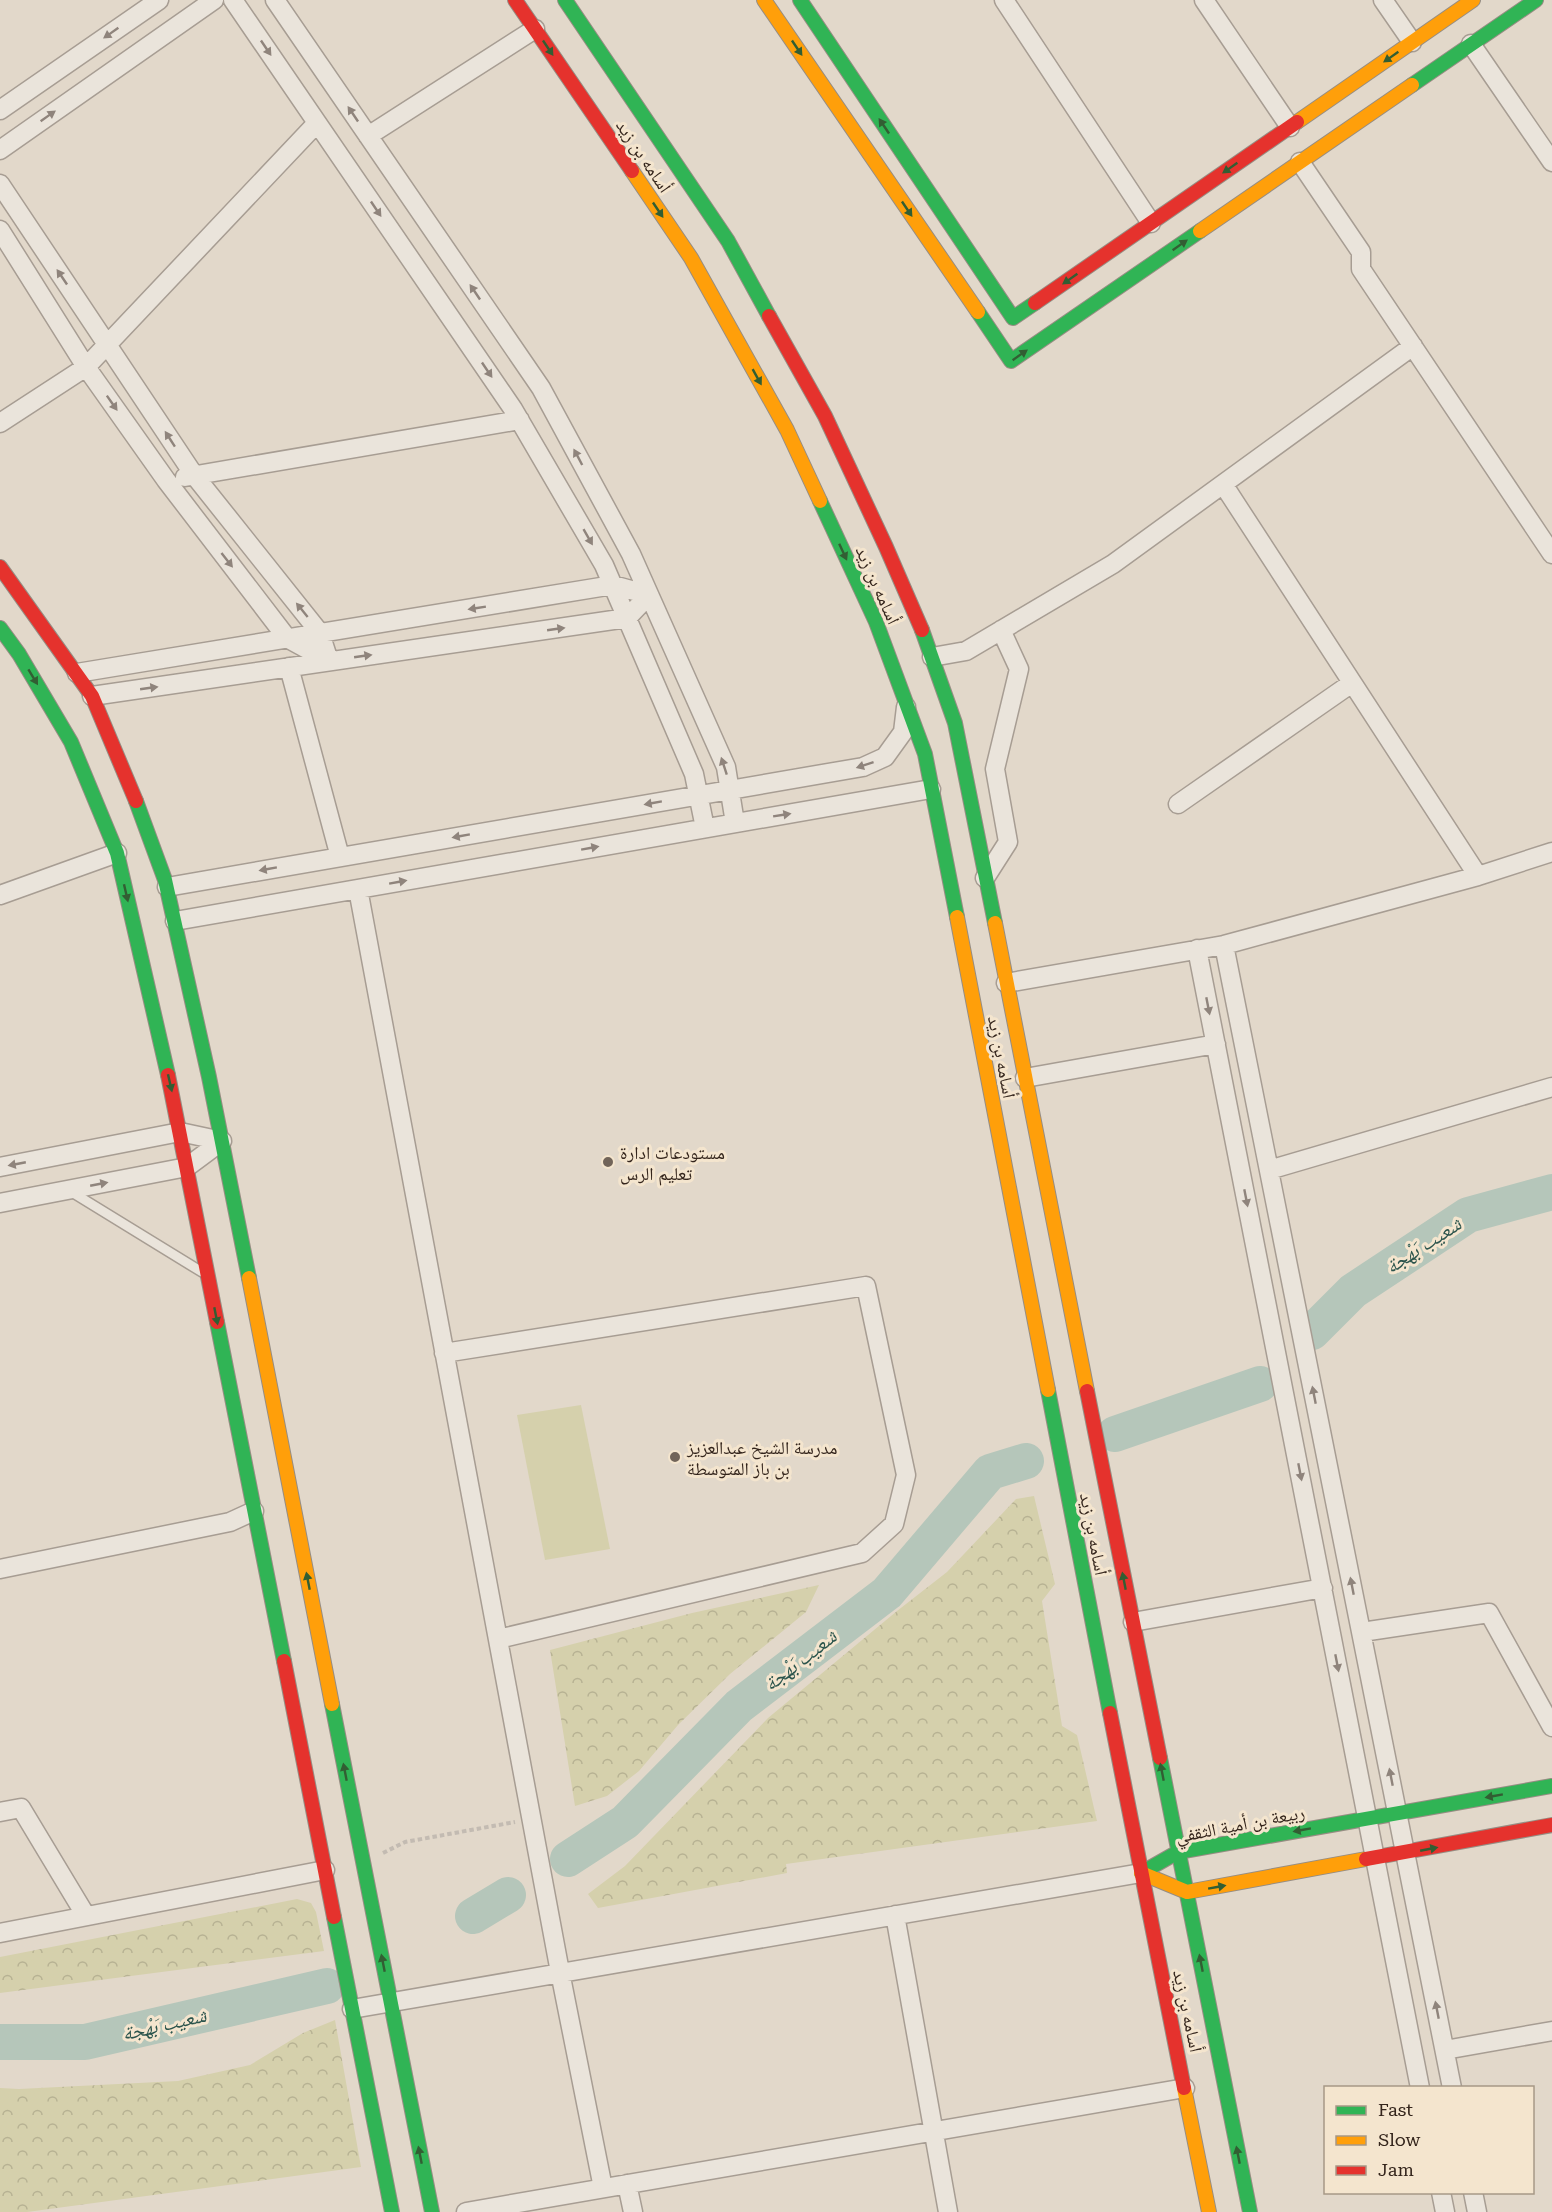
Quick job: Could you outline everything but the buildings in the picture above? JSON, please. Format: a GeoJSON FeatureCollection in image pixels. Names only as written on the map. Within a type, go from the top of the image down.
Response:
{"type":"FeatureCollection","features":[{"type":"Feature","properties":{"kind":"street"},"geometry":{"type":"LineString","coordinates":[[0,110],[159,0]]}},
{"type":"Feature","properties":{"kind":"street"},"geometry":{"type":"LineString","coordinates":[[0,150],[214,0]]}},
{"type":"Feature","properties":{"kind":"street"},"geometry":{"type":"LineString","coordinates":[[233,0],[520,420],[604,565],[694,774],[705,828]]}},
{"type":"Feature","properties":{"kind":"street"},"geometry":{"type":"LineString","coordinates":[[275,0],[541,388],[631,554],[726,767],[735,823]]}},
{"type":"Feature","properties":{"kind":"street","name":"أسامه بن زيد"},"geometry":{"type":"LineString","coordinates":[[515,0],[691,258],[792,428],[876,622],[925,754],[1141,1873],[1209,2212]]}},
{"type":"Feature","properties":{"kind":"street","name":"أسامه بن زيد"},"geometry":{"type":"LineString","coordinates":[[565,0],[728,241],[886,546],[932,657],[954,723],[1250,2212]]}},
{"type":"Feature","properties":{"kind":"street"},"geometry":{"type":"LineString","coordinates":[[764,0],[1011,362],[1536,0]]}},
{"type":"Feature","properties":{"kind":"street"},"geometry":{"type":"LineString","coordinates":[[800,0],[1013,318],[1473,0]]}},
{"type":"Feature","properties":{"kind":"street"},"geometry":{"type":"LineString","coordinates":[[1004,0],[1151,223]]}},
{"type":"Feature","properties":{"kind":"street"},"geometry":{"type":"LineString","coordinates":[[1204,0],[1290,127]]}},
{"type":"Feature","properties":{"kind":"street"},"geometry":{"type":"LineString","coordinates":[[1383,0],[1412,42]]}},
{"type":"Feature","properties":{"kind":"street"},"geometry":{"type":"LineString","coordinates":[[368,136],[535,29]]}},
{"type":"Feature","properties":{"kind":"street"},"geometry":{"type":"LineString","coordinates":[[1471,44],[1552,162]]}},
{"type":"Feature","properties":{"kind":"street"},"geometry":{"type":"LineString","coordinates":[[0,423],[86,367],[317,123]]}},
{"type":"Feature","properties":{"kind":"street"},"geometry":{"type":"LineString","coordinates":[[1300,162],[1361,252],[1361,269],[1550,546]]}},
{"type":"Feature","properties":{"kind":"street"},"geometry":{"type":"LineString","coordinates":[[0,183],[194,475],[320,633],[329,661]]}},
{"type":"Feature","properties":{"kind":"street"},"geometry":{"type":"LineString","coordinates":[[0,230],[86,367],[166,480],[287,638],[329,661]]}},
{"type":"Feature","properties":{"kind":"street"},"geometry":{"type":"LineString","coordinates":[[932,657],[966,651],[1113,564],[1413,346]]}},
{"type":"Feature","properties":{"kind":"street"},"geometry":{"type":"LineString","coordinates":[[166,480],[520,420]]}},
{"type":"Feature","properties":{"kind":"street"},"geometry":{"type":"LineString","coordinates":[[1223,484],[1478,876]]}},
{"type":"Feature","properties":{"kind":"street"},"geometry":{"type":"LineString","coordinates":[[0,567],[92,696],[137,804],[166,886],[222,1141],[432,2212]]}},
{"type":"Feature","properties":{"kind":"street"},"geometry":{"type":"LineString","coordinates":[[77,673],[613,585],[649,595]]}},
{"type":"Feature","properties":{"kind":"street"},"geometry":{"type":"LineString","coordinates":[[92,696],[627,618],[649,595]]}},
{"type":"Feature","properties":{"kind":"street"},"geometry":{"type":"LineString","coordinates":[[0,628],[19,654],[71,742],[117,853],[180,1132],[392,2212]]}},
{"type":"Feature","properties":{"kind":"street"},"geometry":{"type":"LineString","coordinates":[[985,878],[1008,842],[995,769],[1019,669],[1001,630]]}},
{"type":"Feature","properties":{"kind":"street"},"geometry":{"type":"LineString","coordinates":[[289,668],[340,857]]}},
{"type":"Feature","properties":{"kind":"street"},"geometry":{"type":"LineString","coordinates":[[1178,804],[1352,683]]}},
{"type":"Feature","properties":{"kind":"street"},"geometry":{"type":"LineString","coordinates":[[166,886],[863,767],[885,758],[903,732],[907,705]]}},
{"type":"Feature","properties":{"kind":"street"},"geometry":{"type":"LineString","coordinates":[[175,921],[931,789]]}},
{"type":"Feature","properties":{"kind":"street"},"geometry":{"type":"LineString","coordinates":[[1006,983],[1224,945],[1478,876],[1552,852]]}},
{"type":"Feature","properties":{"kind":"street"},"geometry":{"type":"LineString","coordinates":[[0,895],[117,853]]}},
{"type":"Feature","properties":{"kind":"street"},"geometry":{"type":"LineString","coordinates":[[358,889],[531,1819],[603,2188]]}},
{"type":"Feature","properties":{"kind":"street"},"geometry":{"type":"LineString","coordinates":[[1224,945],[1452,2086]]}},
{"type":"Feature","properties":{"kind":"street"},"geometry":{"type":"LineString","coordinates":[[1197,949],[1420,2086]]}},
{"type":"Feature","properties":{"kind":"street"},"geometry":{"type":"LineString","coordinates":[[1024,1078],[1216,1044]]}},
{"type":"Feature","properties":{"kind":"street"},"geometry":{"type":"LineString","coordinates":[[1269,1170],[1552,1087]]}},
{"type":"Feature","properties":{"kind":"street"},"geometry":{"type":"LineString","coordinates":[[0,1167],[180,1132],[222,1141]]}},
{"type":"Feature","properties":{"kind":"street"},"geometry":{"type":"LineString","coordinates":[[0,1203],[187,1167],[222,1141]]}},
{"type":"Feature","properties":{"kind":"street"},"geometry":{"type":"LineString","coordinates":[[444,1353],[866,1286],[906,1475],[894,1524],[862,1553],[498,1639]]}},
{"type":"Feature","properties":{"kind":"street"},"geometry":{"type":"LineString","coordinates":[[0,1569],[230,1522],[254,1511]]}},
{"type":"Feature","properties":{"kind":"street"},"geometry":{"type":"LineString","coordinates":[[1132,1622],[1323,1588]]}},
{"type":"Feature","properties":{"kind":"street"},"geometry":{"type":"LineString","coordinates":[[1362,1632],[1489,1613],[1552,1727]]}},
{"type":"Feature","properties":{"kind":"street","name":"ربيعة بن أمية الثقفي"},"geometry":{"type":"LineString","coordinates":[[1141,1873],[1178,1852],[1552,1786]]}},
{"type":"Feature","properties":{"kind":"street"},"geometry":{"type":"LineString","coordinates":[[0,1812],[21,1808],[86,1916]]}},
{"type":"Feature","properties":{"kind":"street"},"geometry":{"type":"LineString","coordinates":[[352,2009],[1141,1873],[1187,1892],[1552,1825]]}},
{"type":"Feature","properties":{"kind":"street"},"geometry":{"type":"LineString","coordinates":[[0,1933],[325,1870]]}},
{"type":"Feature","properties":{"kind":"street"},"geometry":{"type":"LineString","coordinates":[[895,1915],[948,2212]]}},
{"type":"Feature","properties":{"kind":"street"},"geometry":{"type":"LineString","coordinates":[[1445,2050],[1552,2031]]}},
{"type":"Feature","properties":{"kind":"street"},"geometry":{"type":"LineString","coordinates":[[466,2212],[1185,2088]]}},
{"type":"Feature","properties":{"kind":"street"},"geometry":{"type":"LineString","coordinates":[[627,2184],[633,2212]]}},
{"type":"Feature","properties":{"kind":"street"},"geometry":{"type":"LineString","coordinates":[[1441,2194],[1445,2212]]}},
{"type":"Feature","properties":{"kind":"street"},"geometry":{"type":"LineString","coordinates":[[1473,2194],[1477,2212]]}},
{"type":"Feature","properties":{"kind":"lane"},"geometry":{"type":"LineString","coordinates":[[68,1190],[208,1276]]}},
{"type":"Feature","properties":{"kind":"path"},"geometry":{"type":"LineString","coordinates":[[363,1863],[405,1842],[531,1819]]}},
{"type":"Feature","properties":{"kind":"green space"},"geometry":{"type":"Polygon","coordinates":[[[581,1405],[610,1549],[545,1560],[517,1415],[581,1405]]]}},
{"type":"Feature","properties":{"kind":"green space"},"geometry":{"type":"Polygon","coordinates":[[[1034,1496],[1055,1584],[1042,1601],[1062,1726],[1077,1735],[1097,1821],[786,1864],[787,1873],[598,1908],[588,1894],[625,1866],[768,1718],[947,1572],[1016,1499],[1034,1496]]]}},
{"type":"Feature","properties":{"kind":"green space"},"geometry":{"type":"Polygon","coordinates":[[[819,1585],[806,1612],[730,1674],[678,1725],[639,1771],[607,1796],[575,1806],[550,1650],[692,1613],[819,1585]]]}},
{"type":"Feature","properties":{"kind":"green space"},"geometry":{"type":"Polygon","coordinates":[[[297,1899],[311,1903],[316,1912],[324,1951],[0,1993],[0,1957],[297,1899]]]}},
{"type":"Feature","properties":{"kind":"green space"},"geometry":{"type":"Polygon","coordinates":[[[335,2020],[361,2167],[27,2212],[0,2212],[0,2088],[178,2081],[250,2065],[303,2033],[335,2020]]]}},
{"type":"Feature","properties":{"kind":"waterway","name":"شعيب بَهْجة"},"geometry":{"type":"LineString","coordinates":[[1312,1332],[1353,1291],[1468,1215],[1552,1192]]}},
{"type":"Feature","properties":{"kind":"waterway","name":"شعيب بَهْجة"},"geometry":{"type":"LineString","coordinates":[[1115,1434],[1260,1384]]}},
{"type":"Feature","properties":{"kind":"waterway","name":"شعيب بَهْجة"},"geometry":{"type":"LineString","coordinates":[[568,1859],[625,1822],[739,1706],[887,1593],[990,1472],[1026,1461]]}},
{"type":"Feature","properties":{"kind":"waterway","name":"شعيب بَهْجة"},"geometry":{"type":"LineString","coordinates":[[473,1916],[508,1895]]}},
{"type":"Feature","properties":{"kind":"waterway","name":"شعيب بَهْجة"},"geometry":{"type":"LineString","coordinates":[[0,2042],[85,2042],[327,1986]]}},
{"type":"Feature","properties":{"kind":"traffic: fast"},"geometry":{"type":"LineString","coordinates":[[565,0],[728,241],[769,316]]}},
{"type":"Feature","properties":{"kind":"traffic: fast"},"geometry":{"type":"LineString","coordinates":[[800,0],[1013,318],[1035,303]]}},
{"type":"Feature","properties":{"kind":"traffic: fast"},"geometry":{"type":"LineString","coordinates":[[1412,85],[1536,0]]}},
{"type":"Feature","properties":{"kind":"traffic: fast"},"geometry":{"type":"LineString","coordinates":[[978,312],[1011,361],[1200,231]]}},
{"type":"Feature","properties":{"kind":"traffic: fast"},"geometry":{"type":"LineString","coordinates":[[820,501],[876,622],[925,754],[957,917]]}},
{"type":"Feature","properties":{"kind":"traffic: fast"},"geometry":{"type":"LineString","coordinates":[[0,628],[19,654],[71,742],[117,853],[168,1075]]}},
{"type":"Feature","properties":{"kind":"traffic: fast"},"geometry":{"type":"LineString","coordinates":[[922,630],[955,723],[995,923]]}},
{"type":"Feature","properties":{"kind":"traffic: fast"},"geometry":{"type":"LineString","coordinates":[[136,801],[165,880],[209,1077],[249,1278]]}},
{"type":"Feature","properties":{"kind":"traffic: fast"},"geometry":{"type":"LineString","coordinates":[[217,1322],[284,1661]]}},
{"type":"Feature","properties":{"kind":"traffic: fast"},"geometry":{"type":"LineString","coordinates":[[1048,1390],[1110,1713]]}},
{"type":"Feature","properties":{"kind":"traffic: fast"},"geometry":{"type":"LineString","coordinates":[[332,1704],[432,2212]]}},
{"type":"Feature","properties":{"kind":"traffic: fast"},"geometry":{"type":"LineString","coordinates":[[1160,1758],[1250,2212]]}},
{"type":"Feature","properties":{"kind":"traffic: fast"},"geometry":{"type":"LineString","coordinates":[[1141,1873],[1178,1852],[1552,1786]]}},
{"type":"Feature","properties":{"kind":"traffic: fast"},"geometry":{"type":"LineString","coordinates":[[334,1917],[392,2212]]}},
{"type":"Feature","properties":{"kind":"traffic: slow"},"geometry":{"type":"LineString","coordinates":[[764,0],[978,312]]}},
{"type":"Feature","properties":{"kind":"traffic: slow"},"geometry":{"type":"LineString","coordinates":[[1297,122],[1473,0]]}},
{"type":"Feature","properties":{"kind":"traffic: slow"},"geometry":{"type":"LineString","coordinates":[[1200,231],[1412,85]]}},
{"type":"Feature","properties":{"kind":"traffic: slow"},"geometry":{"type":"LineString","coordinates":[[632,171],[691,258],[787,430],[820,501]]}},
{"type":"Feature","properties":{"kind":"traffic: slow"},"geometry":{"type":"LineString","coordinates":[[957,917],[1048,1390]]}},
{"type":"Feature","properties":{"kind":"traffic: slow"},"geometry":{"type":"LineString","coordinates":[[995,923],[1087,1391]]}},
{"type":"Feature","properties":{"kind":"traffic: slow"},"geometry":{"type":"LineString","coordinates":[[249,1278],[332,1704]]}},
{"type":"Feature","properties":{"kind":"traffic: slow"},"geometry":{"type":"LineString","coordinates":[[1141,1873],[1187,1892],[1366,1859]]}},
{"type":"Feature","properties":{"kind":"traffic: slow"},"geometry":{"type":"LineString","coordinates":[[1184,2088],[1209,2212]]}},
{"type":"Feature","properties":{"kind":"traffic: jam"},"geometry":{"type":"LineString","coordinates":[[515,0],[632,171]]}},
{"type":"Feature","properties":{"kind":"traffic: jam"},"geometry":{"type":"LineString","coordinates":[[1035,303],[1297,122]]}},
{"type":"Feature","properties":{"kind":"traffic: jam"},"geometry":{"type":"LineString","coordinates":[[769,316],[825,416],[922,630]]}},
{"type":"Feature","properties":{"kind":"traffic: jam"},"geometry":{"type":"LineString","coordinates":[[0,567],[92,696],[136,801]]}},
{"type":"Feature","properties":{"kind":"traffic: jam"},"geometry":{"type":"LineString","coordinates":[[168,1075],[217,1322]]}},
{"type":"Feature","properties":{"kind":"traffic: jam"},"geometry":{"type":"LineString","coordinates":[[1087,1391],[1160,1758]]}},
{"type":"Feature","properties":{"kind":"traffic: jam"},"geometry":{"type":"LineString","coordinates":[[284,1661],[334,1917]]}},
{"type":"Feature","properties":{"kind":"traffic: jam"},"geometry":{"type":"LineString","coordinates":[[1110,1713],[1184,2088]]}},
{"type":"Feature","properties":{"kind":"traffic: jam"},"geometry":{"type":"LineString","coordinates":[[1366,1859],[1552,1825]]}},
{"type":"Feature","properties":{"kind":"place","name":"مستودعات ادارة تعليم الرس"},"geometry":{"type":"Point","coordinates":[608,1162]}},
{"type":"Feature","properties":{"kind":"place","name":"مدرسة الشيخ عبدالعزيز بن باز المتوسطة"},"geometry":{"type":"Point","coordinates":[675,1457]}}]}
